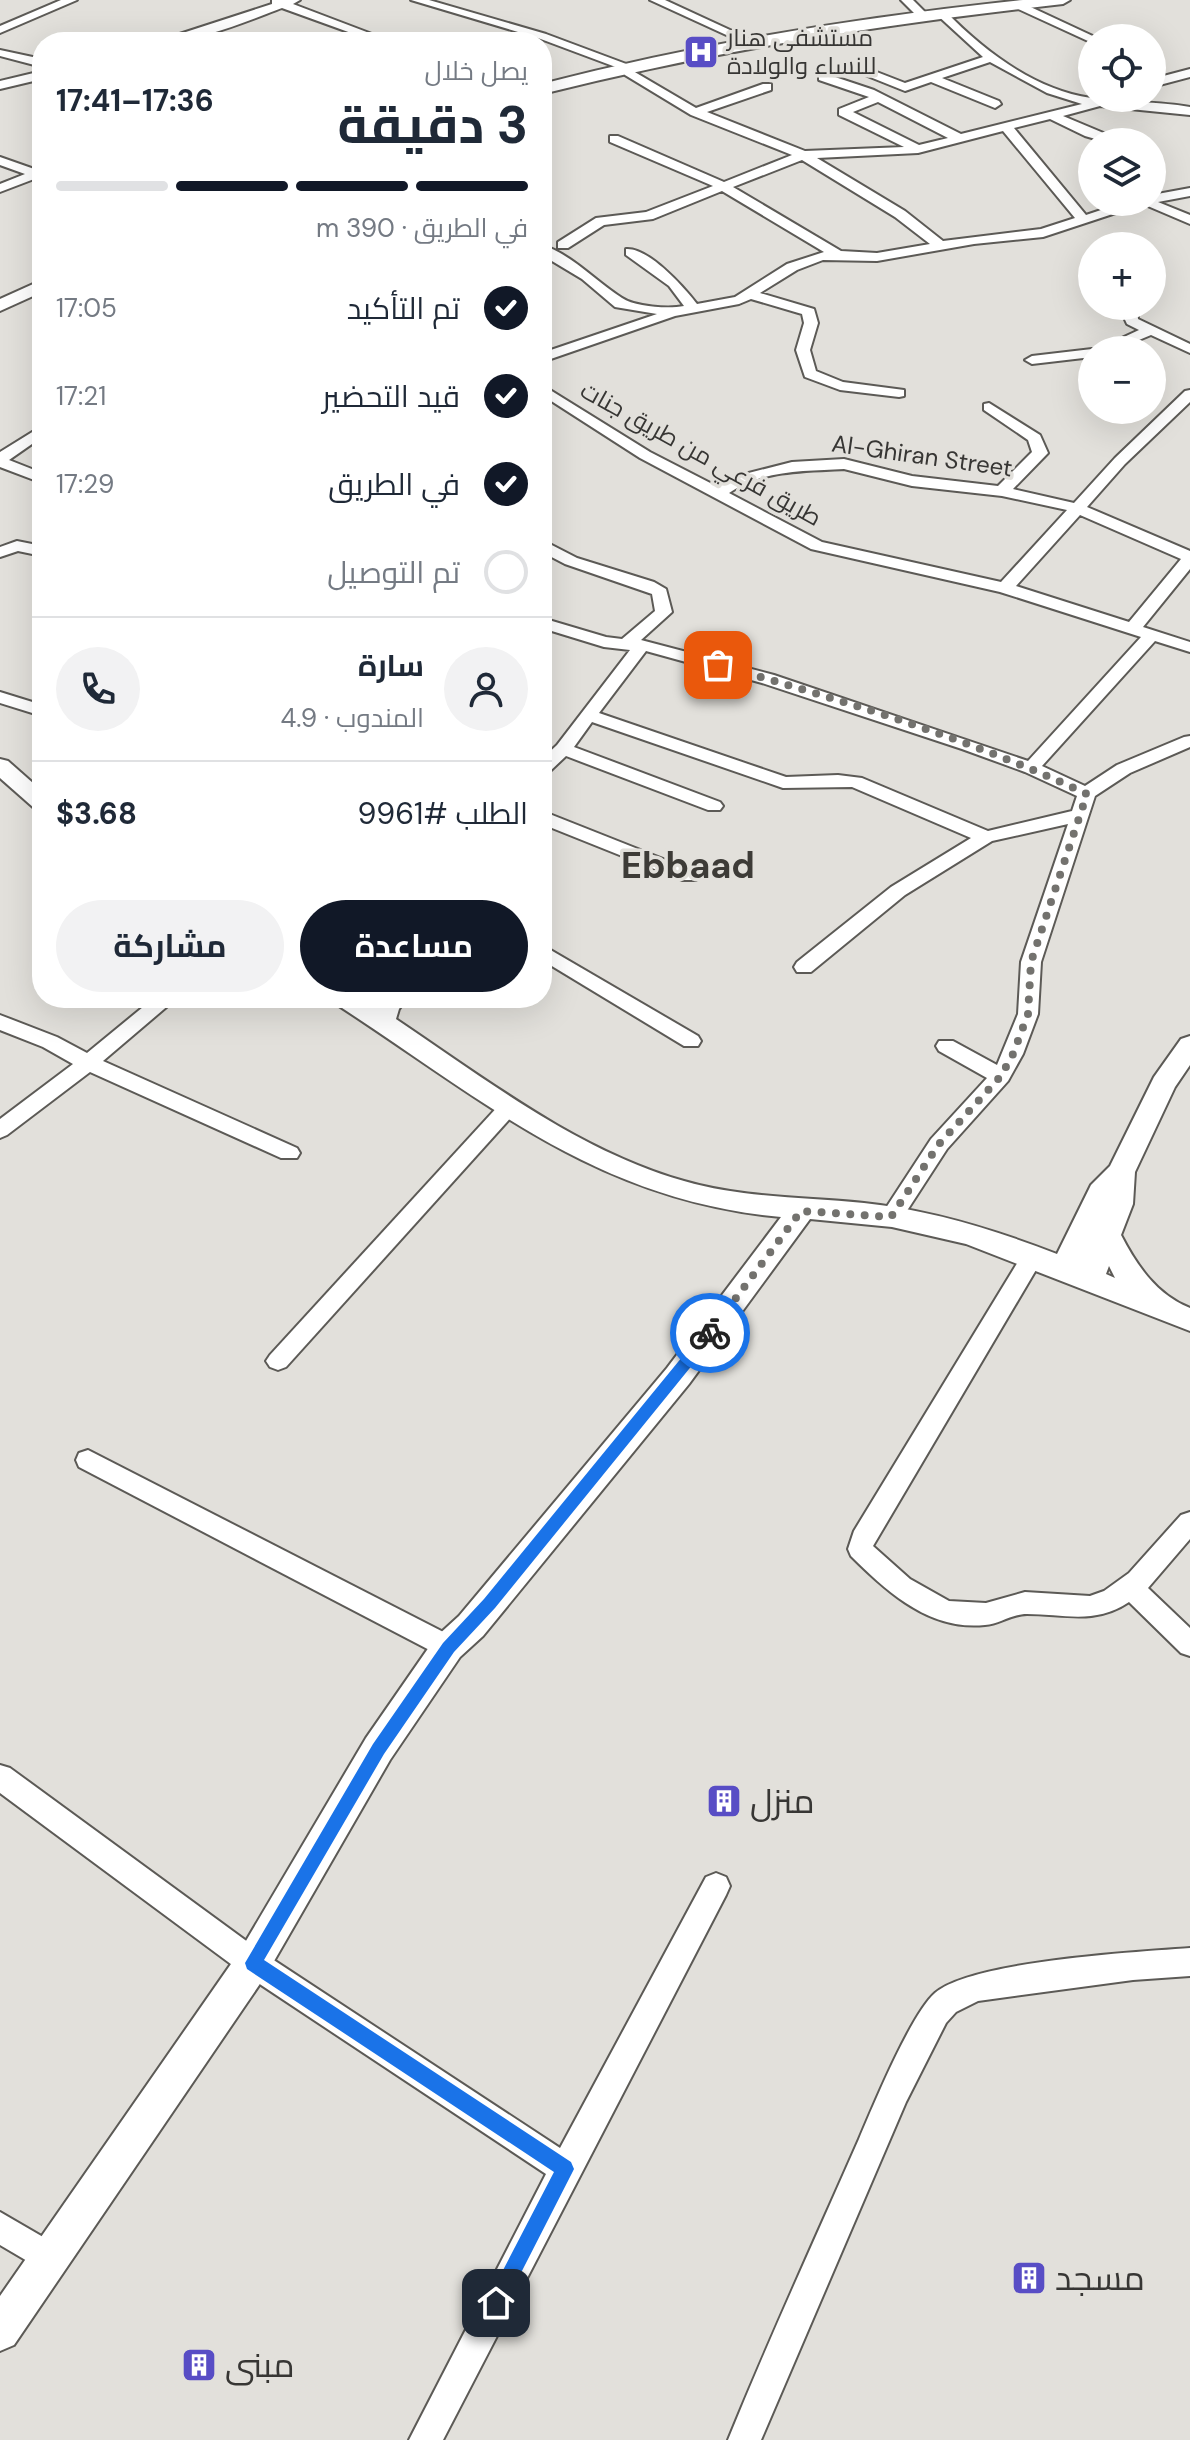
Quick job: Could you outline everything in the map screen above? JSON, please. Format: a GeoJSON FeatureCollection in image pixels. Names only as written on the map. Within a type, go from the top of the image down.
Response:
{"type":"FeatureCollection","features":[{"type":"Feature","properties":{"kind":"street"},"geometry":{"type":"LineString","coordinates":[[0,30],[71,0]]}},
{"type":"Feature","properties":{"kind":"street"},"geometry":{"type":"LineString","coordinates":[[417,0],[528,32]]}},
{"type":"Feature","properties":{"kind":"street"},"geometry":{"type":"LineString","coordinates":[[656,0],[750,42]]}},
{"type":"Feature","properties":{"kind":"street"},"geometry":{"type":"LineString","coordinates":[[907,0],[922,15]]}},
{"type":"Feature","properties":{"kind":"street"},"geometry":{"type":"LineString","coordinates":[[552,86],[625,67],[750,42],[922,15],[1063,0]]}},
{"type":"Feature","properties":{"kind":"street"},"geometry":{"type":"LineString","coordinates":[[204,32],[282,1],[361,32]]}},
{"type":"Feature","properties":{"kind":"street"},"geometry":{"type":"LineString","coordinates":[[1018,5],[1078,33]]}},
{"type":"Feature","properties":{"kind":"street"},"geometry":{"type":"LineString","coordinates":[[941,13],[962,37],[990,58],[1050,90],[1078,97]]}},
{"type":"Feature","properties":{"kind":"street"},"geometry":{"type":"LineString","coordinates":[[552,40],[625,67],[648,85],[695,112],[803,155],[900,214],[942,247]]}},
{"type":"Feature","properties":{"kind":"street"},"geometry":{"type":"LineString","coordinates":[[0,53],[32,61]]}},
{"type":"Feature","properties":{"kind":"street"},"geometry":{"type":"LineString","coordinates":[[869,73],[902,87],[990,58]]}},
{"type":"Feature","properties":{"kind":"street"},"geometry":{"type":"LineString","coordinates":[[1168,78],[1190,73]]}},
{"type":"Feature","properties":{"kind":"street"},"geometry":{"type":"LineString","coordinates":[[0,85],[32,77]]}},
{"type":"Feature","properties":{"kind":"street"},"geometry":{"type":"LineString","coordinates":[[823,77],[878,98],[962,140]]}},
{"type":"Feature","properties":{"kind":"street"},"geometry":{"type":"LineString","coordinates":[[931,78],[995,104]]}},
{"type":"Feature","properties":{"kind":"street"},"geometry":{"type":"LineString","coordinates":[[695,112],[767,87]]}},
{"type":"Feature","properties":{"kind":"street"},"geometry":{"type":"LineString","coordinates":[[878,98],[843,112],[918,149]]}},
{"type":"Feature","properties":{"kind":"street"},"geometry":{"type":"LineString","coordinates":[[552,252],[601,221],[648,216],[803,155],[918,149],[962,140],[1078,106]]}},
{"type":"Feature","properties":{"kind":"street"},"geometry":{"type":"LineString","coordinates":[[1166,107],[1190,111]]}},
{"type":"Feature","properties":{"kind":"street"},"geometry":{"type":"LineString","coordinates":[[1051,115],[1078,128]]}},
{"type":"Feature","properties":{"kind":"street"},"geometry":{"type":"LineString","coordinates":[[1006,127],[1082,218]]}},
{"type":"Feature","properties":{"kind":"street"},"geometry":{"type":"LineString","coordinates":[[614,139],[721,185],[837,254],[858,258],[1043,233],[1089,216]]}},
{"type":"Feature","properties":{"kind":"street"},"geometry":{"type":"LineString","coordinates":[[0,161],[32,175]]}},
{"type":"Feature","properties":{"kind":"street"},"geometry":{"type":"LineString","coordinates":[[0,188],[32,178]]}},
{"type":"Feature","properties":{"kind":"street"},"geometry":{"type":"LineString","coordinates":[[1166,197],[1190,192]]}},
{"type":"Feature","properties":{"kind":"street"},"geometry":{"type":"LineString","coordinates":[[1166,208],[1190,220]]}},
{"type":"Feature","properties":{"kind":"street"},"geometry":{"type":"LineString","coordinates":[[631,252],[674,283],[694,309]]}},
{"type":"Feature","properties":{"kind":"street"},"geometry":{"type":"LineString","coordinates":[[552,254],[587,276],[620,304],[674,312]]}},
{"type":"Feature","properties":{"kind":"street"},"geometry":{"type":"LineString","coordinates":[[552,355],[674,312],[739,300],[801,262],[837,254]]}},
{"type":"Feature","properties":{"kind":"street"},"geometry":{"type":"LineString","coordinates":[[0,306],[32,290]]}},
{"type":"Feature","properties":{"kind":"street"},"geometry":{"type":"LineString","coordinates":[[750,294],[809,312],[811,323],[803,350],[810,374],[840,386],[899,393]]}},
{"type":"Feature","properties":{"kind":"street"},"geometry":{"type":"LineString","coordinates":[[1132,320],[1190,349]]}},
{"type":"Feature","properties":{"kind":"street"},"geometry":{"type":"LineString","coordinates":[[1137,336],[1149,331]]}},
{"type":"Feature","properties":{"kind":"street"},"geometry":{"type":"LineString","coordinates":[[1032,360],[1078,355]]}},
{"type":"Feature","properties":{"kind":"street"},"geometry":{"type":"LineString","coordinates":[[1005,588],[1120,461],[1190,394]]}},
{"type":"Feature","properties":{"kind":"street","name":"طريق فرعي من طريق جنات"},"geometry":{"type":"LineString","coordinates":[[552,395],[645,455],[817,546],[1005,588],[1190,647]]}},
{"type":"Feature","properties":{"kind":"street"},"geometry":{"type":"LineString","coordinates":[[989,407],[1035,438],[1040,453],[1002,491]]}},
{"type":"Feature","properties":{"kind":"street"},"geometry":{"type":"LineString","coordinates":[[0,460],[32,437]]}},
{"type":"Feature","properties":{"kind":"street"},"geometry":{"type":"LineString","coordinates":[[0,460],[32,473]]}},
{"type":"Feature","properties":{"kind":"street","name":"Al-Ghiran Street"},"geometry":{"type":"LineString","coordinates":[[717,495],[738,480],[792,467],[844,464],[912,481],[1002,491],[1077,508],[1190,558]]}},
{"type":"Feature","properties":{"kind":"street"},"geometry":{"type":"LineString","coordinates":[[0,552],[17,546],[32,549]]}},
{"type":"Feature","properties":{"kind":"street"},"geometry":{"type":"LineString","coordinates":[[552,551],[571,561],[648,585],[660,592],[664,612],[634,645],[589,715],[552,759]]}},
{"type":"Feature","properties":{"kind":"street"},"geometry":{"type":"LineString","coordinates":[[1134,627],[1190,558]]}},
{"type":"Feature","properties":{"kind":"street"},"geometry":{"type":"LineString","coordinates":[[552,626],[588,639],[634,645],[768,679],[1031,768],[1087,794]]}},
{"type":"Feature","properties":{"kind":"street"},"geometry":{"type":"LineString","coordinates":[[1031,768],[1153,634]]}},
{"type":"Feature","properties":{"kind":"street"},"geometry":{"type":"LineString","coordinates":[[0,697],[32,708]]}},
{"type":"Feature","properties":{"kind":"street"},"geometry":{"type":"LineString","coordinates":[[589,715],[783,782],[797,785],[842,780],[856,782],[986,837]]}},
{"type":"Feature","properties":{"kind":"street"},"geometry":{"type":"LineString","coordinates":[[891,1217],[939,1144],[1001,1076],[1013,1054],[1028,1014],[1031,962],[1066,863],[1077,816],[1087,794],[1127,765],[1190,741]]}},
{"type":"Feature","properties":{"kind":"street"},"geometry":{"type":"LineString","coordinates":[[563,749],[714,806]]}},
{"type":"Feature","properties":{"kind":"street"},"geometry":{"type":"LineString","coordinates":[[0,766],[32,794]]}},
{"type":"Feature","properties":{"kind":"street"},"geometry":{"type":"LineString","coordinates":[[804,967],[898,891],[986,837],[1077,816]]}},
{"type":"Feature","properties":{"kind":"street"},"geometry":{"type":"LineString","coordinates":[[552,821],[689,876]]}},
{"type":"Feature","properties":{"kind":"street"},"geometry":{"type":"LineString","coordinates":[[552,957],[691,1041]]}},
{"type":"Feature","properties":{"kind":"street"},"geometry":{"type":"LineString","coordinates":[[0,1130],[155,1008]]}},
{"type":"Feature","properties":{"kind":"street"},"geometry":{"type":"LineString","coordinates":[[391,1011],[508,1108],[573,1145],[676,1190],[801,1211],[891,1217],[964,1234],[1025,1254],[1178,1315]]}},
{"type":"Feature","properties":{"kind":"street"},"geometry":{"type":"LineString","coordinates":[[0,1022],[50,1042],[88,1063],[289,1153]]}},
{"type":"Feature","properties":{"kind":"street"},"geometry":{"type":"LineString","coordinates":[[946,1046],[1001,1076]]}},
{"type":"Feature","properties":{"kind":"street"},"geometry":{"type":"LineString","coordinates":[[1076,1276],[1094,1233],[1119,1204],[1121,1172],[1163,1084],[1186,1056]]}},
{"type":"Feature","properties":{"kind":"street"},"geometry":{"type":"LineString","coordinates":[[278,1361],[508,1108]]}},
{"type":"Feature","properties":{"kind":"street"},"geometry":{"type":"LineString","coordinates":[[0,2331],[253,1963],[378,1749],[448,1647],[471,1626],[678,1376],[801,1211]]}},
{"type":"Feature","properties":{"kind":"street"},"geometry":{"type":"LineString","coordinates":[[1094,1233],[1025,1254],[863,1538],[860,1549],[889,1578],[939,1611],[990,1614],[1014,1604],[1055,1607],[1100,1605],[1130,1587],[1190,1522]]}},
{"type":"Feature","properties":{"kind":"street"},"geometry":{"type":"LineString","coordinates":[[1094,1233],[1127,1273],[1178,1315]]}},
{"type":"Feature","properties":{"kind":"street"},"geometry":{"type":"LineString","coordinates":[[88,1460],[448,1647]]}},
{"type":"Feature","properties":{"kind":"street"},"geometry":{"type":"LineString","coordinates":[[1130,1587],[1190,1645]]}},
{"type":"Feature","properties":{"kind":"street"},"geometry":{"type":"LineString","coordinates":[[0,1777],[253,1963],[565,2169]]}},
{"type":"Feature","properties":{"kind":"street"},"geometry":{"type":"LineString","coordinates":[[425,2440],[716,1886]]}},
{"type":"Feature","properties":{"kind":"street"},"geometry":{"type":"LineString","coordinates":[[744,2440],[895,2091],[936,2013],[946,2002],[975,1987],[1133,1966],[1190,1962]]}},
{"type":"Feature","properties":{"kind":"street"},"geometry":{"type":"LineString","coordinates":[[0,2227],[51,2259]]}},
{"type":"Feature","properties":{"kind":"way so far"},"geometry":{"type":"LineString","coordinates":[[710,1333],[801,1211],[891,1217],[939,1144],[1001,1076],[1028,1014],[1031,962],[1066,863],[1077,816],[1087,794],[1031,768],[968,745],[718,665]]}},
{"type":"Feature","properties":{"kind":"place","name":"مستشفى هنار للنساء والولادة"},"geometry":{"type":"Point","coordinates":[701,52]}},
{"type":"Feature","properties":{"kind":"place","name":"منزل"},"geometry":{"type":"Point","coordinates":[724,1801]}},
{"type":"Feature","properties":{"kind":"place","name":"مسجد"},"geometry":{"type":"Point","coordinates":[1029,2278]}},
{"type":"Feature","properties":{"kind":"place","name":"مبنى"},"geometry":{"type":"Point","coordinates":[199,2365]}},
{"type":"Feature","properties":{"kind":"district","name":"Ebbaad"},"geometry":{"type":"Point","coordinates":[688,865]}},
{"type":"Feature","properties":{"kind":"route"},"geometry":{"type":"LineString","coordinates":[[496,2303],[565,2169],[253,1963],[378,1749],[448,1647],[471,1626],[710,1333]]}}]}
